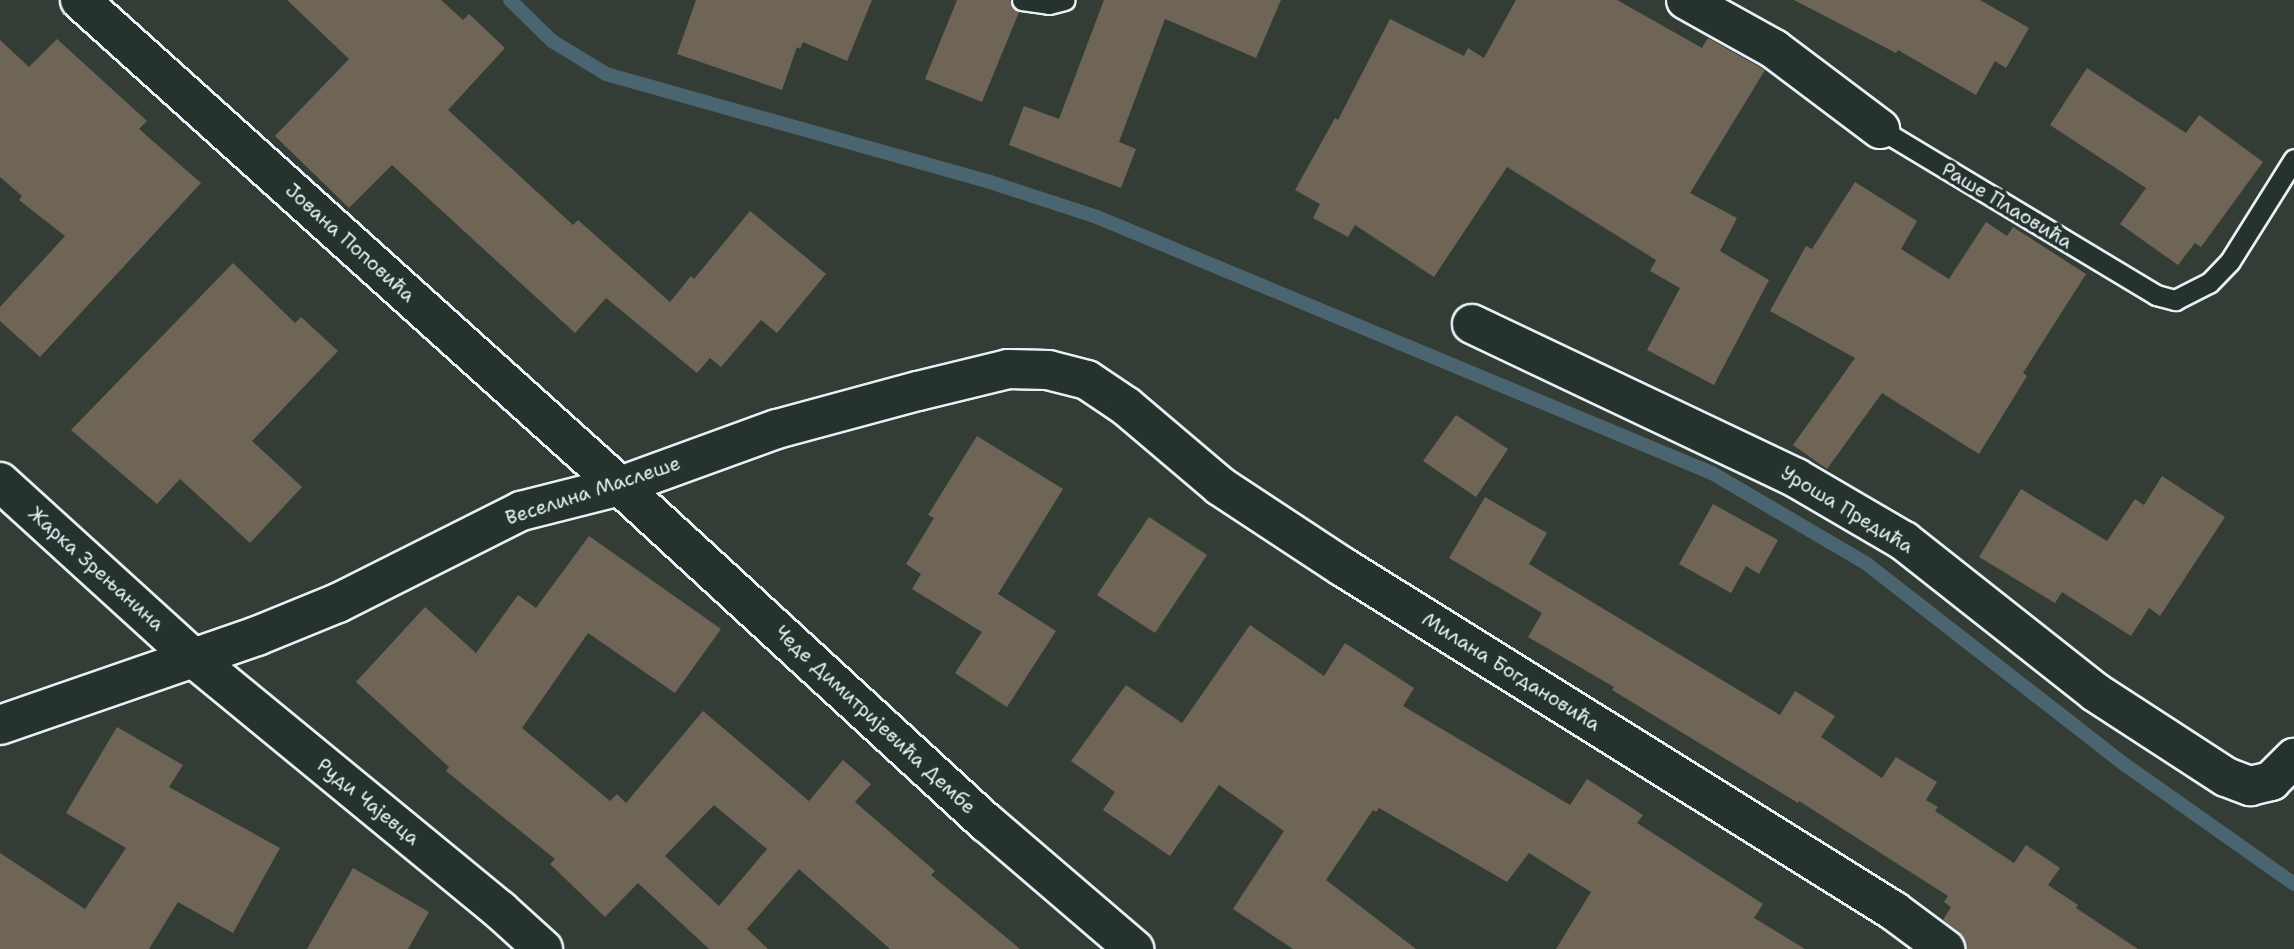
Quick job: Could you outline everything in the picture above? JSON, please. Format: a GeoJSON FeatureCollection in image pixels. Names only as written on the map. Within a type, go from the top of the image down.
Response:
{"type":"FeatureCollection","features":[{"type":"Feature","properties":{"kind":"street","name":"Јована Поповића"},"geometry":{"type":"LineString","coordinates":[[80,0],[620,486]]}},
{"type":"Feature","properties":{"kind":"street","name":"Раше Плаовића"},"geometry":{"type":"LineString","coordinates":[[1686,0],[1774,49],[1880,129]]}},
{"type":"Feature","properties":{"kind":"street","name":"Уроша Предића"},"geometry":{"type":"LineString","coordinates":[[1472,324],[1796,478],[1904,541],[2095,692],[2226,777],[2250,786],[2271,781],[2294,758]]}},
{"type":"Feature","properties":{"kind":"street","name":"Веселина Маслеше"},"geometry":{"type":"LineString","coordinates":[[0,725],[257,636],[338,603],[521,511],[620,486],[777,429],[1008,369],[1048,370],[1087,380]]}},
{"type":"Feature","properties":{"kind":"street","name":"Милана Богдановића"},"geometry":{"type":"LineString","coordinates":[[1087,380],[1127,407],[1220,486],[1343,567],[1894,911],[1945,949]]}},
{"type":"Feature","properties":{"kind":"street","name":"Жарка Зрењанина"},"geometry":{"type":"LineString","coordinates":[[0,481],[192,657]]}},
{"type":"Feature","properties":{"kind":"street","name":"Чеде Димитријевића Дембе"},"geometry":{"type":"LineString","coordinates":[[620,486],[988,824],[1134,949]]}},
{"type":"Feature","properties":{"kind":"street","name":"Руди Чајевца"},"geometry":{"type":"LineString","coordinates":[[192,657],[500,910],[542,949]]}},
{"type":"Feature","properties":{"kind":"lane"},"geometry":{"type":"LineString","coordinates":[[1022,0],[1049,4],[1065,0]]}},
{"type":"Feature","properties":{"kind":"lane","name":"Раше Плаовића"},"geometry":{"type":"LineString","coordinates":[[1880,129],[2156,295],[2175,300],[2209,283],[2230,261],[2294,159]]}},
{"type":"Feature","properties":{"kind":"building"},"geometry":{"type":"Polygon","coordinates":[[[287,0],[441,0],[463,20],[469,14],[505,48],[448,110],[573,225],[578,220],[670,302],[691,276],[694,279],[750,211],[826,274],[777,333],[761,320],[721,367],[710,358],[697,373],[606,298],[575,333],[392,165],[349,208],[275,136],[349,59],[287,0]]]}},
{"type":"Feature","properties":{"kind":"building"},"geometry":{"type":"Polygon","coordinates":[[[696,0],[872,0],[847,61],[803,42],[800,49],[797,47],[782,90],[677,54],[696,0]]]}},
{"type":"Feature","properties":{"kind":"building"},"geometry":{"type":"Polygon","coordinates":[[[957,0],[1010,0],[1014,9],[1019,12],[982,102],[925,79],[957,0]]]}},
{"type":"Feature","properties":{"kind":"building"},"geometry":{"type":"Polygon","coordinates":[[[1104,0],[1281,0],[1256,58],[1165,19],[1119,142],[1136,149],[1121,188],[1009,145],[1024,106],[1059,119],[1104,0]]]}},
{"type":"Feature","properties":{"kind":"building"},"geometry":{"type":"Polygon","coordinates":[[[1516,0],[1617,0],[1702,48],[1708,38],[1765,70],[1690,193],[1737,218],[1720,251],[1769,280],[1714,385],[1647,350],[1680,288],[1650,271],[1656,260],[1507,167],[1434,277],[1355,225],[1348,237],[1313,218],[1320,204],[1295,190],[1335,118],[1338,120],[1390,19],[1464,56],[1468,48],[1484,58],[1516,0]]]}},
{"type":"Feature","properties":{"kind":"building"},"geometry":{"type":"Polygon","coordinates":[[[1794,0],[1980,0],[2029,28],[2006,68],[1995,61],[1976,95],[1898,50],[1896,53],[1794,0]]]}},
{"type":"Feature","properties":{"kind":"building"},"geometry":{"type":"Polygon","coordinates":[[[57,39],[147,121],[139,129],[201,183],[40,357],[0,321],[0,307],[65,236],[19,200],[22,196],[0,177],[0,40],[29,67],[57,39]]]}},
{"type":"Feature","properties":{"kind":"building"},"geometry":{"type":"Polygon","coordinates":[[[2087,68],[2186,133],[2199,115],[2263,162],[2201,247],[2195,243],[2178,265],[2120,224],[2146,188],[2050,125],[2087,68]]]}},
{"type":"Feature","properties":{"kind":"building"},"geometry":{"type":"Polygon","coordinates":[[[1855,182],[1917,221],[1901,249],[1949,279],[1986,222],[2007,236],[2013,227],[2086,274],[2023,373],[2027,376],[1979,454],[1882,393],[1827,469],[1793,445],[1855,358],[1770,311],[1806,246],[1812,249],[1855,182]]]}},
{"type":"Feature","properties":{"kind":"building"},"geometry":{"type":"Polygon","coordinates":[[[233,263],[295,323],[301,317],[338,351],[252,441],[302,487],[250,543],[180,479],[157,504],[71,430],[233,263]]]}},
{"type":"Feature","properties":{"kind":"building"},"geometry":{"type":"Polygon","coordinates":[[[1456,415],[1508,449],[1476,497],[1423,461],[1456,415]]]}},
{"type":"Feature","properties":{"kind":"building"},"geometry":{"type":"Polygon","coordinates":[[[977,436],[1063,489],[998,594],[1056,631],[1007,707],[955,673],[982,632],[912,589],[921,574],[906,564],[934,518],[928,515],[977,436]]]}},
{"type":"Feature","properties":{"kind":"building"},"geometry":{"type":"Polygon","coordinates":[[[2162,476],[2225,517],[2160,616],[2149,608],[2131,636],[2062,592],[2055,603],[1979,557],[2021,489],[2107,541],[2135,499],[2144,505],[2162,476]]]}},
{"type":"Feature","properties":{"kind":"building"},"geometry":{"type":"Polygon","coordinates":[[[1485,497],[1547,533],[1529,564],[1780,715],[1795,691],[1835,716],[1821,737],[1882,778],[1896,757],[1937,782],[1926,800],[1938,807],[1935,811],[2014,863],[2026,845],[2060,868],[2048,885],[2078,905],[2076,908],[2138,949],[1966,949],[1959,932],[1943,920],[1951,907],[1944,902],[1948,896],[1799,801],[1798,803],[1612,690],[1614,687],[1528,637],[1542,613],[1449,558],[1485,497]]]}},
{"type":"Feature","properties":{"kind":"building"},"geometry":{"type":"Polygon","coordinates":[[[1713,504],[1778,540],[1759,574],[1746,566],[1731,593],[1679,564],[1713,504]]]}},
{"type":"Feature","properties":{"kind":"building"},"geometry":{"type":"Polygon","coordinates":[[[1149,517],[1207,555],[1155,633],[1097,595],[1149,517]]]}},
{"type":"Feature","properties":{"kind":"building"},"geometry":{"type":"Polygon","coordinates":[[[589,536],[721,629],[675,693],[588,633],[522,728],[610,801],[617,794],[626,803],[703,711],[809,801],[843,760],[871,784],[855,802],[935,871],[931,875],[1020,949],[890,949],[799,869],[747,929],[768,949],[709,949],[638,883],[605,917],[550,864],[555,859],[446,771],[449,767],[356,682],[425,607],[476,653],[518,595],[536,608],[589,536]],[[714,805],[665,856],[719,906],[767,849],[714,805]]]}},
{"type":"Feature","properties":{"kind":"building"},"geometry":{"type":"Polygon","coordinates":[[[1250,625],[1324,676],[1345,643],[1414,688],[1403,706],[1570,805],[1587,779],[1643,815],[1637,823],[1763,904],[1754,918],[1805,949],[1556,949],[1591,892],[1529,853],[1507,882],[1379,808],[1376,812],[1373,810],[1326,880],[1416,949],[1293,949],[1233,909],[1284,831],[1219,785],[1170,856],[1103,810],[1115,792],[1071,761],[1126,685],[1182,723],[1250,625]]]}},
{"type":"Feature","properties":{"kind":"building"},"geometry":{"type":"Polygon","coordinates":[[[117,727],[183,765],[169,787],[280,848],[233,933],[178,902],[149,949],[0,949],[0,853],[85,909],[126,848],[66,813],[117,727]]]}},
{"type":"Feature","properties":{"kind":"building"},"geometry":{"type":"Polygon","coordinates":[[[353,868],[429,912],[408,949],[307,949],[353,868]]]}},
{"type":"Feature","properties":{"kind":"waterway"},"geometry":{"type":"LineString","coordinates":[[510,0],[552,41],[606,74],[990,182],[1097,217],[1712,473],[1867,564],[2124,764],[2294,884]]}}]}
